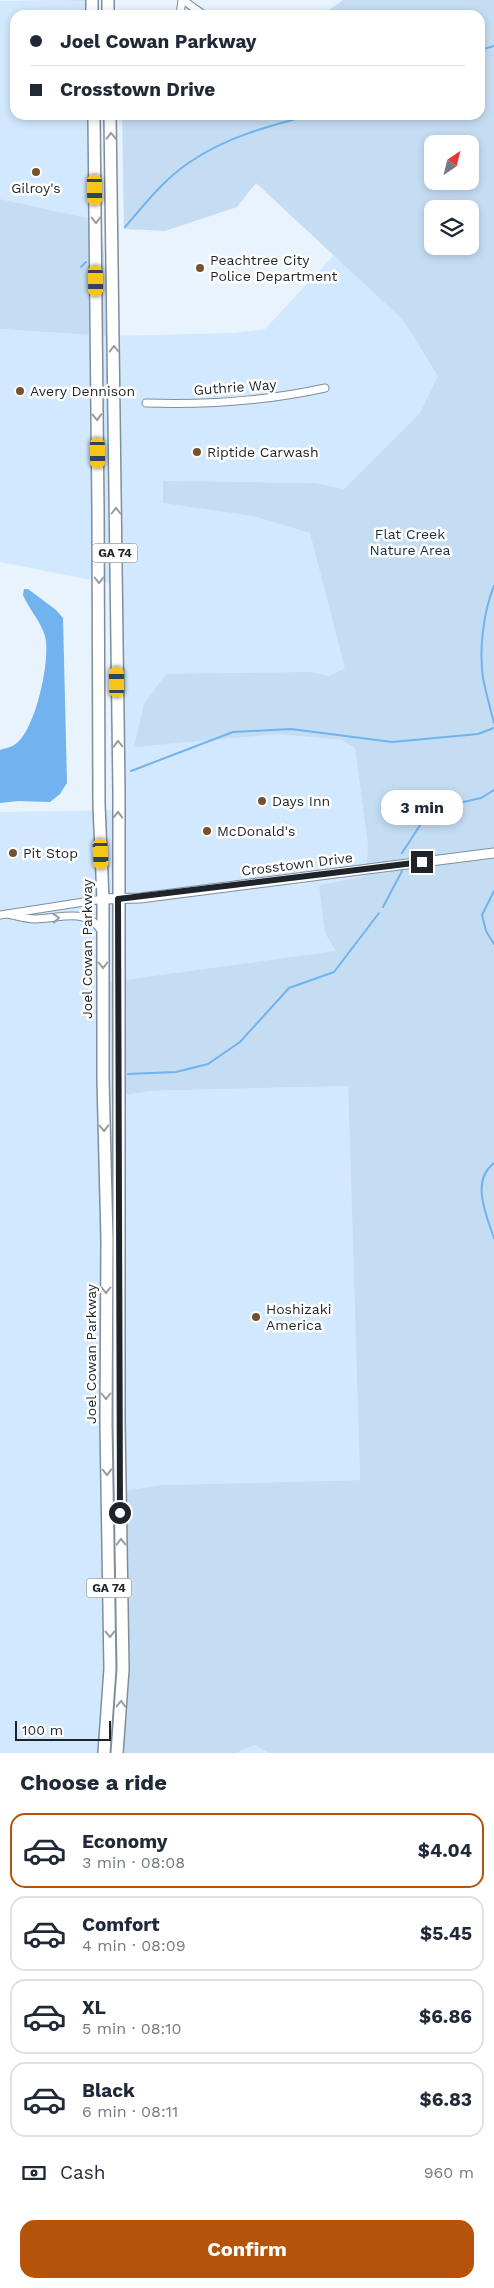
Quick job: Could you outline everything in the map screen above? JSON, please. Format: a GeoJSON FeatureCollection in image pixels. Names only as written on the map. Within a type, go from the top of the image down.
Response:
{"type":"FeatureCollection","features":[{"type":"Feature","properties":{"kind":"main road","name":"Joel Cowan Parkway"},"geometry":{"type":"LineString","coordinates":[[94,120],[99,585],[99,804],[103,899],[103,1079],[107,1240],[106,1423],[110,1669],[104,1753]]}},
{"type":"Feature","properties":{"kind":"main road","name":"Joel Cowan Parkway"},"geometry":{"type":"LineString","coordinates":[[110,120],[119,792],[119,1422],[123,1669],[117,1753]]}},
{"type":"Feature","properties":{"kind":"street"},"geometry":{"type":"LineString","coordinates":[[182,0],[197,10]]}},
{"type":"Feature","properties":{"kind":"street","name":"Guthrie Way"},"geometry":{"type":"LineString","coordinates":[[146,403],[241,402],[258,398],[287,396],[325,388]]}},
{"type":"Feature","properties":{"kind":"street","name":"Crosstown Drive"},"geometry":{"type":"LineString","coordinates":[[103,899],[118,899],[494,853]]}},
{"type":"Feature","properties":{"kind":"street"},"geometry":{"type":"LineString","coordinates":[[0,915],[103,899]]}},
{"type":"Feature","properties":{"kind":"street"},"geometry":{"type":"LineString","coordinates":[[8,914],[32,919],[82,915],[90,918],[97,924],[103,935]]}},
{"type":"Feature","properties":{"kind":"street"},"geometry":{"type":"LineString","coordinates":[[106,1423],[119,1422]]}},
{"type":"Feature","properties":{"kind":"shaded area"},"geometry":{"type":"Polygon","coordinates":[[[0,1],[97,1],[97,10],[10,10],[10,120],[98,120],[101,221],[0,199],[0,1]]]}},
{"type":"Feature","properties":{"kind":"shaded area"},"geometry":{"type":"Polygon","coordinates":[[[334,255],[403,320],[463,369],[372,728],[385,945],[111,1096],[150,1091],[348,1086],[360,1480],[162,1485],[125,1492],[129,1685],[122,1753],[0,1753],[0,812],[115,810],[112,584],[0,562],[0,329],[106,336],[233,333],[265,329],[334,255]]]}},
{"type":"Feature","properties":{"kind":"shaded area"},"geometry":{"type":"Polygon","coordinates":[[[255,1745],[269,1753],[236,1753],[255,1745]]]}},
{"type":"Feature","properties":{"kind":"green space"},"geometry":{"type":"Polygon","coordinates":[[[0,0],[97,0],[97,1],[0,0]]]}},
{"type":"Feature","properties":{"kind":"green space","name":"Flat Creek Nature Area"},"geometry":{"type":"Polygon","coordinates":[[[343,0],[494,0],[494,1753],[269,1753],[255,1745],[236,1753],[122,1753],[129,1685],[124,1491],[162,1485],[360,1480],[348,1086],[150,1091],[111,1097],[110,982],[336,951],[325,933],[319,885],[366,876],[368,845],[355,748],[342,740],[278,734],[134,747],[144,704],[166,674],[310,672],[329,676],[345,668],[310,533],[253,516],[163,503],[163,481],[315,483],[344,489],[420,413],[438,376],[403,320],[256,183],[237,207],[165,231],[124,229],[122,120],[485,120],[485,10],[329,10],[343,0]]]}},
{"type":"Feature","properties":{"kind":"green space"},"geometry":{"type":"Polygon","coordinates":[[[0,199],[101,221],[104,255],[106,336],[0,329],[0,199]]]}},
{"type":"Feature","properties":{"kind":"water"},"geometry":{"type":"Polygon","coordinates":[[[24,589],[28,589],[56,610],[63,618],[67,783],[60,794],[50,802],[18,801],[0,803],[0,750],[12,746],[25,734],[36,707],[46,660],[45,636],[23,595],[24,589]]]}},
{"type":"Feature","properties":{"kind":"waterway"},"geometry":{"type":"LineString","coordinates":[[485,49],[494,46]]}},
{"type":"Feature","properties":{"kind":"waterway"},"geometry":{"type":"LineString","coordinates":[[125,227],[155,192],[190,162],[233,139],[291,120]]}},
{"type":"Feature","properties":{"kind":"waterway"},"geometry":{"type":"LineString","coordinates":[[81,267],[86,262]]}},
{"type":"Feature","properties":{"kind":"waterway"},"geometry":{"type":"LineString","coordinates":[[494,586],[487,608],[481,656],[483,678],[494,723]]}},
{"type":"Feature","properties":{"kind":"waterway"},"geometry":{"type":"LineString","coordinates":[[131,771],[233,732],[291,729],[392,742],[478,734],[494,728]]}},
{"type":"Feature","properties":{"kind":"waterway"},"geometry":{"type":"LineString","coordinates":[[402,853],[428,813],[439,804],[459,803],[481,798],[494,790]]}},
{"type":"Feature","properties":{"kind":"waterway"},"geometry":{"type":"LineString","coordinates":[[383,907],[402,871]]}},
{"type":"Feature","properties":{"kind":"waterway"},"geometry":{"type":"LineString","coordinates":[[494,891],[482,915],[486,931],[494,944]]}},
{"type":"Feature","properties":{"kind":"waterway"},"geometry":{"type":"LineString","coordinates":[[128,1074],[176,1072],[208,1064],[240,1042],[289,988],[334,972],[379,913]]}},
{"type":"Feature","properties":{"kind":"waterway"},"geometry":{"type":"LineString","coordinates":[[494,1163],[483,1179],[482,1189],[482,1199],[494,1238]]}},
{"type":"Feature","properties":{"kind":"place","name":"Gilroy's"},"geometry":{"type":"Point","coordinates":[36,172]}},
{"type":"Feature","properties":{"kind":"place","name":"Peachtree City Police Department"},"geometry":{"type":"Point","coordinates":[200,268]}},
{"type":"Feature","properties":{"kind":"place","name":"Avery Dennison"},"geometry":{"type":"Point","coordinates":[20,391]}},
{"type":"Feature","properties":{"kind":"place","name":"Riptide Carwash"},"geometry":{"type":"Point","coordinates":[197,452]}},
{"type":"Feature","properties":{"kind":"place","name":"Days Inn"},"geometry":{"type":"Point","coordinates":[262,801]}},
{"type":"Feature","properties":{"kind":"place","name":"McDonald's"},"geometry":{"type":"Point","coordinates":[207,831]}},
{"type":"Feature","properties":{"kind":"place","name":"Pit Stop"},"geometry":{"type":"Point","coordinates":[13,853]}},
{"type":"Feature","properties":{"kind":"place","name":"Hoshizaki America"},"geometry":{"type":"Point","coordinates":[256,1317]}},
{"type":"Feature","properties":{"kind":"route"},"geometry":{"type":"LineString","coordinates":[[120,1513],[118,899],[140,898],[422,862]]}}]}
